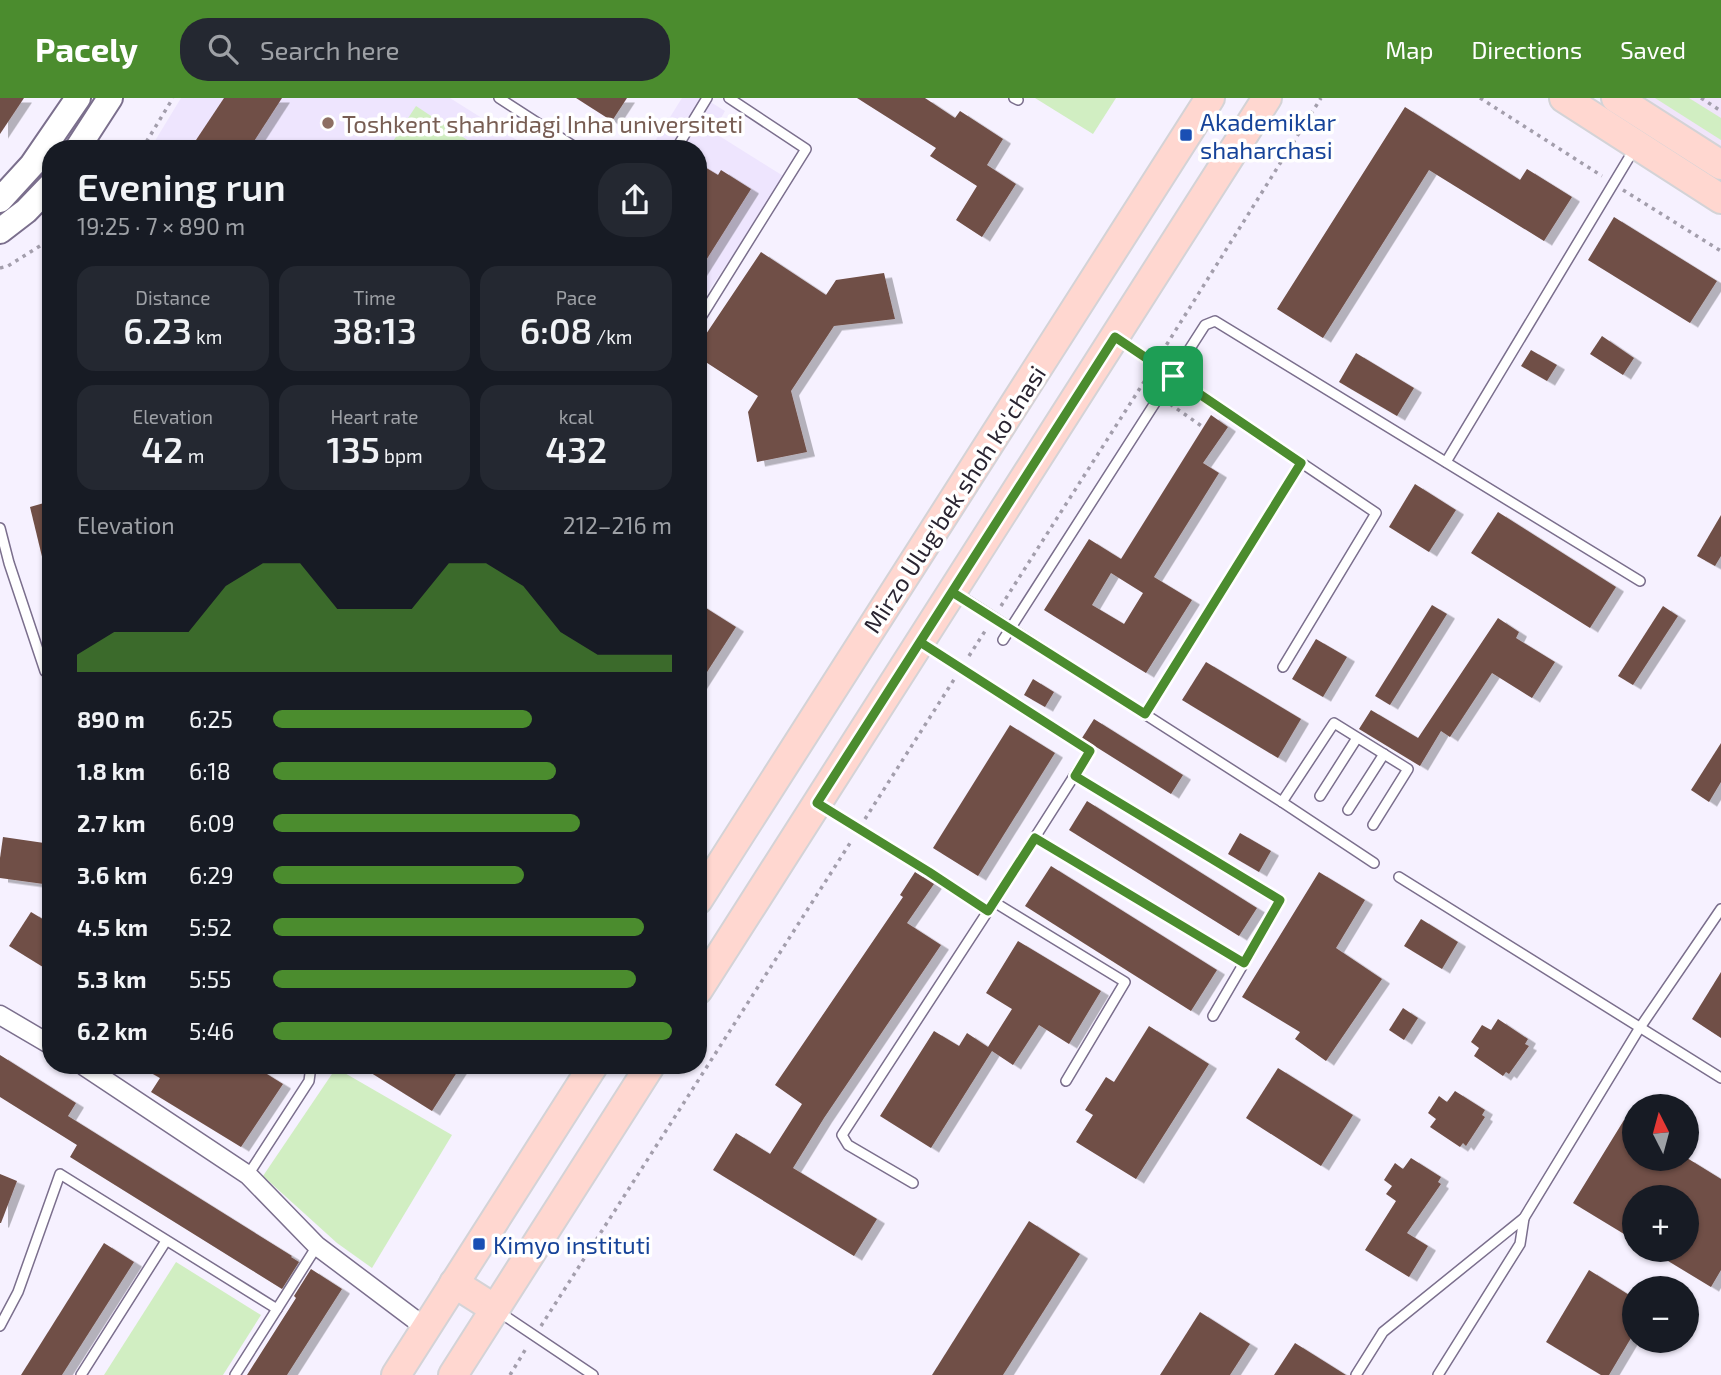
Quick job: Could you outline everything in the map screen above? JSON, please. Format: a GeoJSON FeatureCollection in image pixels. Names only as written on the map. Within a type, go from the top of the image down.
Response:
{"type":"FeatureCollection","features":[{"type":"Feature","properties":{"kind":"main road"},"geometry":{"type":"LineString","coordinates":[[49,140],[78,98]]}},
{"type":"Feature","properties":{"kind":"main road"},"geometry":{"type":"LineString","coordinates":[[83,140],[110,98]]}},
{"type":"Feature","properties":{"kind":"main road","name":"Mirzo Ulug'bek shoh ko'chasi"},"geometry":{"type":"LineString","coordinates":[[707,887],[1210,98]]}},
{"type":"Feature","properties":{"kind":"main road","name":"Mirzo Ulug'bek shoh ko'chasi"},"geometry":{"type":"LineString","coordinates":[[707,976],[1267,98]]}},
{"type":"Feature","properties":{"kind":"main road"},"geometry":{"type":"LineString","coordinates":[[1564,98],[1721,200]]}},
{"type":"Feature","properties":{"kind":"main road"},"geometry":{"type":"LineString","coordinates":[[1616,98],[1721,165]]}},
{"type":"Feature","properties":{"kind":"main road"},"geometry":{"type":"LineString","coordinates":[[0,200],[42,150]]}},
{"type":"Feature","properties":{"kind":"main road"},"geometry":{"type":"LineString","coordinates":[[0,230],[26,211],[42,194]]}},
{"type":"Feature","properties":{"kind":"main road"},"geometry":{"type":"LineString","coordinates":[[396,1375],[588,1074]]}},
{"type":"Feature","properties":{"kind":"main road"},"geometry":{"type":"LineString","coordinates":[[453,1375],[645,1074]]}},
{"type":"Feature","properties":{"kind":"main road"},"geometry":{"type":"LineString","coordinates":[[454,1283],[495,1309]]}},
{"type":"Feature","properties":{"kind":"street"},"geometry":{"type":"LineString","coordinates":[[0,1015],[42,1040]]}},
{"type":"Feature","properties":{"kind":"street"},"geometry":{"type":"LineString","coordinates":[[96,1074],[248,1175],[317,1246],[426,1328]]}},
{"type":"Feature","properties":{"kind":"lane"},"geometry":{"type":"LineString","coordinates":[[499,98],[564,140]]}},
{"type":"Feature","properties":{"kind":"lane"},"geometry":{"type":"LineString","coordinates":[[682,140],[707,98]]}},
{"type":"Feature","properties":{"kind":"lane"},"geometry":{"type":"LineString","coordinates":[[707,308],[806,149],[729,98]]}},
{"type":"Feature","properties":{"kind":"lane"},"geometry":{"type":"LineString","coordinates":[[1446,463],[1637,145]]}},
{"type":"Feature","properties":{"kind":"lane"},"geometry":{"type":"LineString","coordinates":[[1003,640],[1205,325],[1215,321],[1640,581]]}},
{"type":"Feature","properties":{"kind":"lane"},"geometry":{"type":"LineString","coordinates":[[1115,337],[1376,513],[1283,667]]}},
{"type":"Feature","properties":{"kind":"lane"},"geometry":{"type":"LineString","coordinates":[[1145,714],[1301,463]]}},
{"type":"Feature","properties":{"kind":"lane"},"geometry":{"type":"LineString","coordinates":[[0,528],[42,662]]}},
{"type":"Feature","properties":{"kind":"lane"},"geometry":{"type":"LineString","coordinates":[[952,592],[1374,863]]}},
{"type":"Feature","properties":{"kind":"lane"},"geometry":{"type":"LineString","coordinates":[[913,1183],[848,1145],[842,1135],[1090,751],[920,642]]}},
{"type":"Feature","properties":{"kind":"lane"},"geometry":{"type":"LineString","coordinates":[[1282,802],[1334,723],[1408,769],[1373,825]]}},
{"type":"Feature","properties":{"kind":"lane"},"geometry":{"type":"LineString","coordinates":[[1321,796],[1357,738]]}},
{"type":"Feature","properties":{"kind":"lane"},"geometry":{"type":"LineString","coordinates":[[1348,810],[1384,754]]}},
{"type":"Feature","properties":{"kind":"lane"},"geometry":{"type":"LineString","coordinates":[[1075,776],[1280,900],[1213,1016]]}},
{"type":"Feature","properties":{"kind":"lane"},"geometry":{"type":"LineString","coordinates":[[817,803],[988,911]]}},
{"type":"Feature","properties":{"kind":"lane"},"geometry":{"type":"LineString","coordinates":[[1035,838],[1244,963]]}},
{"type":"Feature","properties":{"kind":"lane"},"geometry":{"type":"LineString","coordinates":[[1399,877],[1721,1078]]}},
{"type":"Feature","properties":{"kind":"lane"},"geometry":{"type":"LineString","coordinates":[[994,902],[1125,982],[1066,1081]]}},
{"type":"Feature","properties":{"kind":"lane"},"geometry":{"type":"LineString","coordinates":[[1356,1375],[1383,1332],[1524,1218],[1639,1029],[1721,909]]}},
{"type":"Feature","properties":{"kind":"lane"},"geometry":{"type":"LineString","coordinates":[[248,1175],[309,1081],[310,1074]]}},
{"type":"Feature","properties":{"kind":"lane"},"geometry":{"type":"LineString","coordinates":[[0,1326],[18,1292],[60,1174],[277,1309]]}},
{"type":"Feature","properties":{"kind":"lane"},"geometry":{"type":"LineString","coordinates":[[1438,1375],[1520,1244],[1524,1218]]}},
{"type":"Feature","properties":{"kind":"lane"},"geometry":{"type":"LineString","coordinates":[[81,1375],[166,1241]]}},
{"type":"Feature","properties":{"kind":"lane"},"geometry":{"type":"LineString","coordinates":[[235,1375],[317,1246]]}},
{"type":"Feature","properties":{"kind":"lane"},"geometry":{"type":"LineString","coordinates":[[495,1309],[593,1375]]}},
{"type":"Feature","properties":{"kind":"path"},"geometry":{"type":"LineString","coordinates":[[147,140],[173,98]]}},
{"type":"Feature","properties":{"kind":"path"},"geometry":{"type":"LineString","coordinates":[[1480,98],[1721,251]]}},
{"type":"Feature","properties":{"kind":"path"},"geometry":{"type":"LineString","coordinates":[[1701,98],[1721,111]]}},
{"type":"Feature","properties":{"kind":"path"},"geometry":{"type":"LineString","coordinates":[[0,268],[42,245]]}},
{"type":"Feature","properties":{"kind":"path"},"geometry":{"type":"LineString","coordinates":[[1161,397],[1203,426]]}},
{"type":"Feature","properties":{"kind":"path"},"geometry":{"type":"LineString","coordinates":[[964,664],[978,641]]}},
{"type":"Feature","properties":{"kind":"path"},"geometry":{"type":"LineString","coordinates":[[860,827],[956,676]]}},
{"type":"Feature","properties":{"kind":"path"},"geometry":{"type":"LineString","coordinates":[[707,1065],[852,838]]}},
{"type":"Feature","properties":{"kind":"path"},"geometry":{"type":"LineString","coordinates":[[510,1375],[701,1074]]}},
{"type":"Feature","properties":{"kind":"shaded area","name":"Toshkent shahridagi Inha universiteti"},"geometry":{"type":"Polygon","coordinates":[[[181,98],[450,98],[517,140],[155,140],[181,98]]]}},
{"type":"Feature","properties":{"kind":"shaded area","name":"Toshkent shahridagi Inha universiteti"},"geometry":{"type":"Polygon","coordinates":[[[682,98],[704,98],[725,111],[713,132],[785,177],[707,294],[707,140],[656,140],[682,98]]]}},
{"type":"Feature","properties":{"kind":"shaded area"},"geometry":{"type":"Polygon","coordinates":[[[1616,98],[1721,98],[1721,165],[1616,98]]]}},
{"type":"Feature","properties":{"kind":"green space"},"geometry":{"type":"Polygon","coordinates":[[[1035,98],[1116,98],[1093,134],[1035,98]]]}},
{"type":"Feature","properties":{"kind":"green space"},"geometry":{"type":"Polygon","coordinates":[[[1655,98],[1689,98],[1721,118],[1721,140],[1655,98]]]}},
{"type":"Feature","properties":{"kind":"green space"},"geometry":{"type":"Polygon","coordinates":[[[416,106],[467,140],[394,140],[416,106]]]}},
{"type":"Feature","properties":{"kind":"green space"},"geometry":{"type":"Polygon","coordinates":[[[332,1074],[346,1074],[452,1135],[372,1268],[337,1243],[263,1176],[332,1074]]]}},
{"type":"Feature","properties":{"kind":"green space"},"geometry":{"type":"Polygon","coordinates":[[[176,1262],[261,1315],[223,1375],[104,1375],[176,1262]]]}},
{"type":"Feature","properties":{"kind":"building"},"geometry":{"type":"Polygon","coordinates":[[[0,98],[24,98],[0,134],[0,98]]]}},
{"type":"Feature","properties":{"kind":"building"},"geometry":{"type":"Polygon","coordinates":[[[224,98],[282,98],[255,140],[196,140],[224,98]]]}},
{"type":"Feature","properties":{"kind":"building"},"geometry":{"type":"Polygon","coordinates":[[[576,98],[627,98],[612,121],[576,98]]]}},
{"type":"Feature","properties":{"kind":"building"},"geometry":{"type":"Polygon","coordinates":[[[857,98],[925,98],[955,118],[960,111],[1003,139],[987,165],[1016,184],[982,237],[956,220],[977,186],[930,156],[936,148],[857,98]]]}},
{"type":"Feature","properties":{"kind":"building"},"geometry":{"type":"Polygon","coordinates":[[[1405,107],[1520,180],[1527,169],[1572,197],[1544,241],[1429,170],[1323,338],[1277,309],[1405,107]]]}},
{"type":"Feature","properties":{"kind":"building"},"geometry":{"type":"Polygon","coordinates":[[[707,168],[718,175],[721,170],[751,189],[707,259],[707,168]]]}},
{"type":"Feature","properties":{"kind":"building"},"geometry":{"type":"Polygon","coordinates":[[[1614,217],[1717,281],[1690,323],[1588,260],[1614,217]]]}},
{"type":"Feature","properties":{"kind":"building"},"geometry":{"type":"Polygon","coordinates":[[[761,252],[826,295],[836,280],[884,273],[895,319],[834,326],[791,391],[807,452],[757,462],[748,412],[758,396],[707,363],[707,333],[761,252]]]}},
{"type":"Feature","properties":{"kind":"building"},"geometry":{"type":"Polygon","coordinates":[[[1602,336],[1634,358],[1623,375],[1590,354],[1602,336]]]}},
{"type":"Feature","properties":{"kind":"building"},"geometry":{"type":"Polygon","coordinates":[[[1531,350],[1557,365],[1547,381],[1521,366],[1531,350]]]}},
{"type":"Feature","properties":{"kind":"building"},"geometry":{"type":"Polygon","coordinates":[[[1356,353],[1414,388],[1397,416],[1339,382],[1356,353]]]}},
{"type":"Feature","properties":{"kind":"building"},"geometry":{"type":"Polygon","coordinates":[[[1211,415],[1228,427],[1203,463],[1219,473],[1154,577],[1192,600],[1146,673],[1044,610],[1089,539],[1121,559],[1211,415]],[[1111,573],[1092,605],[1124,624],[1143,593],[1111,573]]]}},
{"type":"Feature","properties":{"kind":"building"},"geometry":{"type":"Polygon","coordinates":[[[1415,484],[1456,510],[1429,552],[1389,527],[1415,484]]]}},
{"type":"Feature","properties":{"kind":"building"},"geometry":{"type":"Polygon","coordinates":[[[42,504],[42,557],[30,507],[42,504]]]}},
{"type":"Feature","properties":{"kind":"building"},"geometry":{"type":"Polygon","coordinates":[[[1498,512],[1616,587],[1590,628],[1471,553],[1498,512]]]}},
{"type":"Feature","properties":{"kind":"building"},"geometry":{"type":"Polygon","coordinates":[[[1721,515],[1721,556],[1715,566],[1697,556],[1721,515]]]}},
{"type":"Feature","properties":{"kind":"building"},"geometry":{"type":"Polygon","coordinates":[[[1432,605],[1447,614],[1390,705],[1375,696],[1432,605]]]}},
{"type":"Feature","properties":{"kind":"building"},"geometry":{"type":"Polygon","coordinates":[[[1663,606],[1678,616],[1633,685],[1618,676],[1663,606]]]}},
{"type":"Feature","properties":{"kind":"building"},"geometry":{"type":"Polygon","coordinates":[[[707,609],[736,627],[707,672],[707,609]]]}},
{"type":"Feature","properties":{"kind":"building"},"geometry":{"type":"Polygon","coordinates":[[[1498,618],[1519,632],[1516,638],[1555,662],[1532,698],[1492,673],[1450,737],[1441,731],[1420,766],[1359,729],[1371,710],[1418,738],[1498,618]]]}},
{"type":"Feature","properties":{"kind":"building"},"geometry":{"type":"Polygon","coordinates":[[[1316,639],[1347,657],[1323,697],[1292,679],[1316,639]]]}},
{"type":"Feature","properties":{"kind":"building"},"geometry":{"type":"Polygon","coordinates":[[[1206,662],[1301,719],[1278,758],[1182,700],[1206,662]]]}},
{"type":"Feature","properties":{"kind":"building"},"geometry":{"type":"Polygon","coordinates":[[[1033,679],[1054,692],[1045,707],[1024,695],[1033,679]]]}},
{"type":"Feature","properties":{"kind":"building"},"geometry":{"type":"Polygon","coordinates":[[[1094,719],[1183,775],[1171,794],[1082,738],[1094,719]]]}},
{"type":"Feature","properties":{"kind":"building"},"geometry":{"type":"Polygon","coordinates":[[[1010,725],[1055,753],[978,876],[933,848],[1010,725]]]}},
{"type":"Feature","properties":{"kind":"building"},"geometry":{"type":"Polygon","coordinates":[[[1721,743],[1721,782],[1709,802],[1691,790],[1721,743]]]}},
{"type":"Feature","properties":{"kind":"building"},"geometry":{"type":"Polygon","coordinates":[[[1087,801],[1257,908],[1239,936],[1069,830],[1087,801]]]}},
{"type":"Feature","properties":{"kind":"building"},"geometry":{"type":"Polygon","coordinates":[[[1240,833],[1271,851],[1259,872],[1228,854],[1240,833]]]}},
{"type":"Feature","properties":{"kind":"building"},"geometry":{"type":"Polygon","coordinates":[[[3,837],[42,843],[42,884],[0,878],[3,837]]]}},
{"type":"Feature","properties":{"kind":"building"},"geometry":{"type":"Polygon","coordinates":[[[1051,866],[1217,970],[1191,1011],[1025,906],[1051,866]]]}},
{"type":"Feature","properties":{"kind":"building"},"geometry":{"type":"Polygon","coordinates":[[[915,872],[934,884],[907,923],[941,945],[793,1168],[877,1219],[854,1256],[713,1170],[736,1133],[770,1154],[802,1104],[775,1085],[903,897],[900,895],[915,872]]]}},
{"type":"Feature","properties":{"kind":"building"},"geometry":{"type":"Polygon","coordinates":[[[1319,872],[1365,900],[1336,948],[1382,979],[1326,1061],[1295,1039],[1300,1032],[1242,997],[1319,872]]]}},
{"type":"Feature","properties":{"kind":"building"},"geometry":{"type":"Polygon","coordinates":[[[31,912],[42,919],[42,966],[9,946],[31,912]]]}},
{"type":"Feature","properties":{"kind":"building"},"geometry":{"type":"Polygon","coordinates":[[[1421,919],[1458,942],[1442,969],[1404,946],[1421,919]]]}},
{"type":"Feature","properties":{"kind":"building"},"geometry":{"type":"Polygon","coordinates":[[[1018,941],[1101,991],[1069,1044],[1039,1025],[1013,1065],[992,1051],[931,1148],[880,1116],[934,1031],[959,1046],[967,1033],[988,1047],[1012,1009],[986,993],[1018,941]]]}},
{"type":"Feature","properties":{"kind":"building"},"geometry":{"type":"Polygon","coordinates":[[[1721,972],[1721,1038],[1692,1019],[1721,972]]]}},
{"type":"Feature","properties":{"kind":"building"},"geometry":{"type":"Polygon","coordinates":[[[1403,1008],[1418,1018],[1404,1040],[1389,1030],[1403,1008]]]}},
{"type":"Feature","properties":{"kind":"building"},"geometry":{"type":"Polygon","coordinates":[[[1498,1019],[1528,1039],[1525,1044],[1529,1046],[1509,1074],[1506,1072],[1503,1076],[1474,1056],[1479,1048],[1471,1042],[1482,1025],[1491,1030],[1498,1019]]]}},
{"type":"Feature","properties":{"kind":"building"},"geometry":{"type":"Polygon","coordinates":[[[1149,1026],[1209,1064],[1136,1179],[1076,1142],[1093,1115],[1085,1110],[1106,1077],[1114,1082],[1149,1026]]]}},
{"type":"Feature","properties":{"kind":"building"},"geometry":{"type":"Polygon","coordinates":[[[0,1055],[76,1103],[68,1116],[292,1256],[299,1262],[282,1289],[70,1157],[77,1145],[0,1097],[0,1055]]]}},
{"type":"Feature","properties":{"kind":"building"},"geometry":{"type":"Polygon","coordinates":[[[1278,1068],[1353,1115],[1321,1166],[1246,1118],[1278,1068]]]}},
{"type":"Feature","properties":{"kind":"building"},"geometry":{"type":"Polygon","coordinates":[[[153,1074],[267,1074],[283,1084],[241,1147],[151,1092],[160,1078],[153,1074]]]}},
{"type":"Feature","properties":{"kind":"building"},"geometry":{"type":"Polygon","coordinates":[[[373,1074],[456,1074],[432,1111],[373,1074]]]}},
{"type":"Feature","properties":{"kind":"building"},"geometry":{"type":"Polygon","coordinates":[[[1455,1091],[1485,1110],[1482,1115],[1485,1117],[1466,1146],[1463,1143],[1460,1147],[1430,1127],[1436,1119],[1428,1113],[1439,1096],[1447,1102],[1455,1091]]]}},
{"type":"Feature","properties":{"kind":"building"},"geometry":{"type":"Polygon","coordinates":[[[1622,1123],[1622,1171],[1699,1171],[1699,1165],[1721,1179],[1721,1270],[1711,1287],[1699,1280],[1699,1276],[1693,1276],[1670,1262],[1699,1262],[1699,1185],[1622,1185],[1622,1233],[1573,1203],[1622,1123]]]}},
{"type":"Feature","properties":{"kind":"building"},"geometry":{"type":"Polygon","coordinates":[[[1411,1158],[1441,1177],[1438,1182],[1441,1184],[1407,1233],[1428,1246],[1409,1277],[1365,1250],[1396,1201],[1386,1194],[1392,1186],[1384,1180],[1395,1163],[1403,1169],[1411,1158]]]}},
{"type":"Feature","properties":{"kind":"building"},"geometry":{"type":"Polygon","coordinates":[[[0,1174],[17,1181],[1,1223],[0,1223],[0,1174]]]}},
{"type":"Feature","properties":{"kind":"building"},"geometry":{"type":"Polygon","coordinates":[[[1029,1221],[1080,1254],[1003,1375],[932,1375],[1029,1221]]]}},
{"type":"Feature","properties":{"kind":"building"},"geometry":{"type":"Polygon","coordinates":[[[104,1243],[134,1262],[62,1375],[21,1375],[104,1243]]]}},
{"type":"Feature","properties":{"kind":"building"},"geometry":{"type":"Polygon","coordinates":[[[311,1269],[342,1289],[287,1375],[247,1375],[296,1298],[294,1296],[311,1269]]]}},
{"type":"Feature","properties":{"kind":"building"},"geometry":{"type":"Polygon","coordinates":[[[1589,1270],[1622,1291],[1622,1353],[1609,1375],[1601,1375],[1546,1342],[1589,1270]]]}},
{"type":"Feature","properties":{"kind":"building"},"geometry":{"type":"Polygon","coordinates":[[[1200,1312],[1250,1344],[1230,1375],[1160,1375],[1200,1312]]]}},
{"type":"Feature","properties":{"kind":"building"},"geometry":{"type":"Polygon","coordinates":[[[1295,1343],[1346,1375],[1274,1375],[1295,1343]]]}},
{"type":"Feature","properties":{"kind":"place","name":"Toshkent shahridagi Inha universiteti"},"geometry":{"type":"Point","coordinates":[328,123]}},
{"type":"Feature","properties":{"kind":"place","name":"Akademiklar shaharchasi"},"geometry":{"type":"Point","coordinates":[1186,135]}},
{"type":"Feature","properties":{"kind":"place","name":"Kimyo instituti"},"geometry":{"type":"Point","coordinates":[479,1244]}},
{"type":"Feature","properties":{"kind":"route"},"geometry":{"type":"LineString","coordinates":[[1115,337],[1173,376],[1301,463],[1145,714],[952,592],[920,642],[1090,751],[1075,776],[1280,900],[1244,963],[1035,838],[988,911],[817,803],[1115,337]]}}]}
